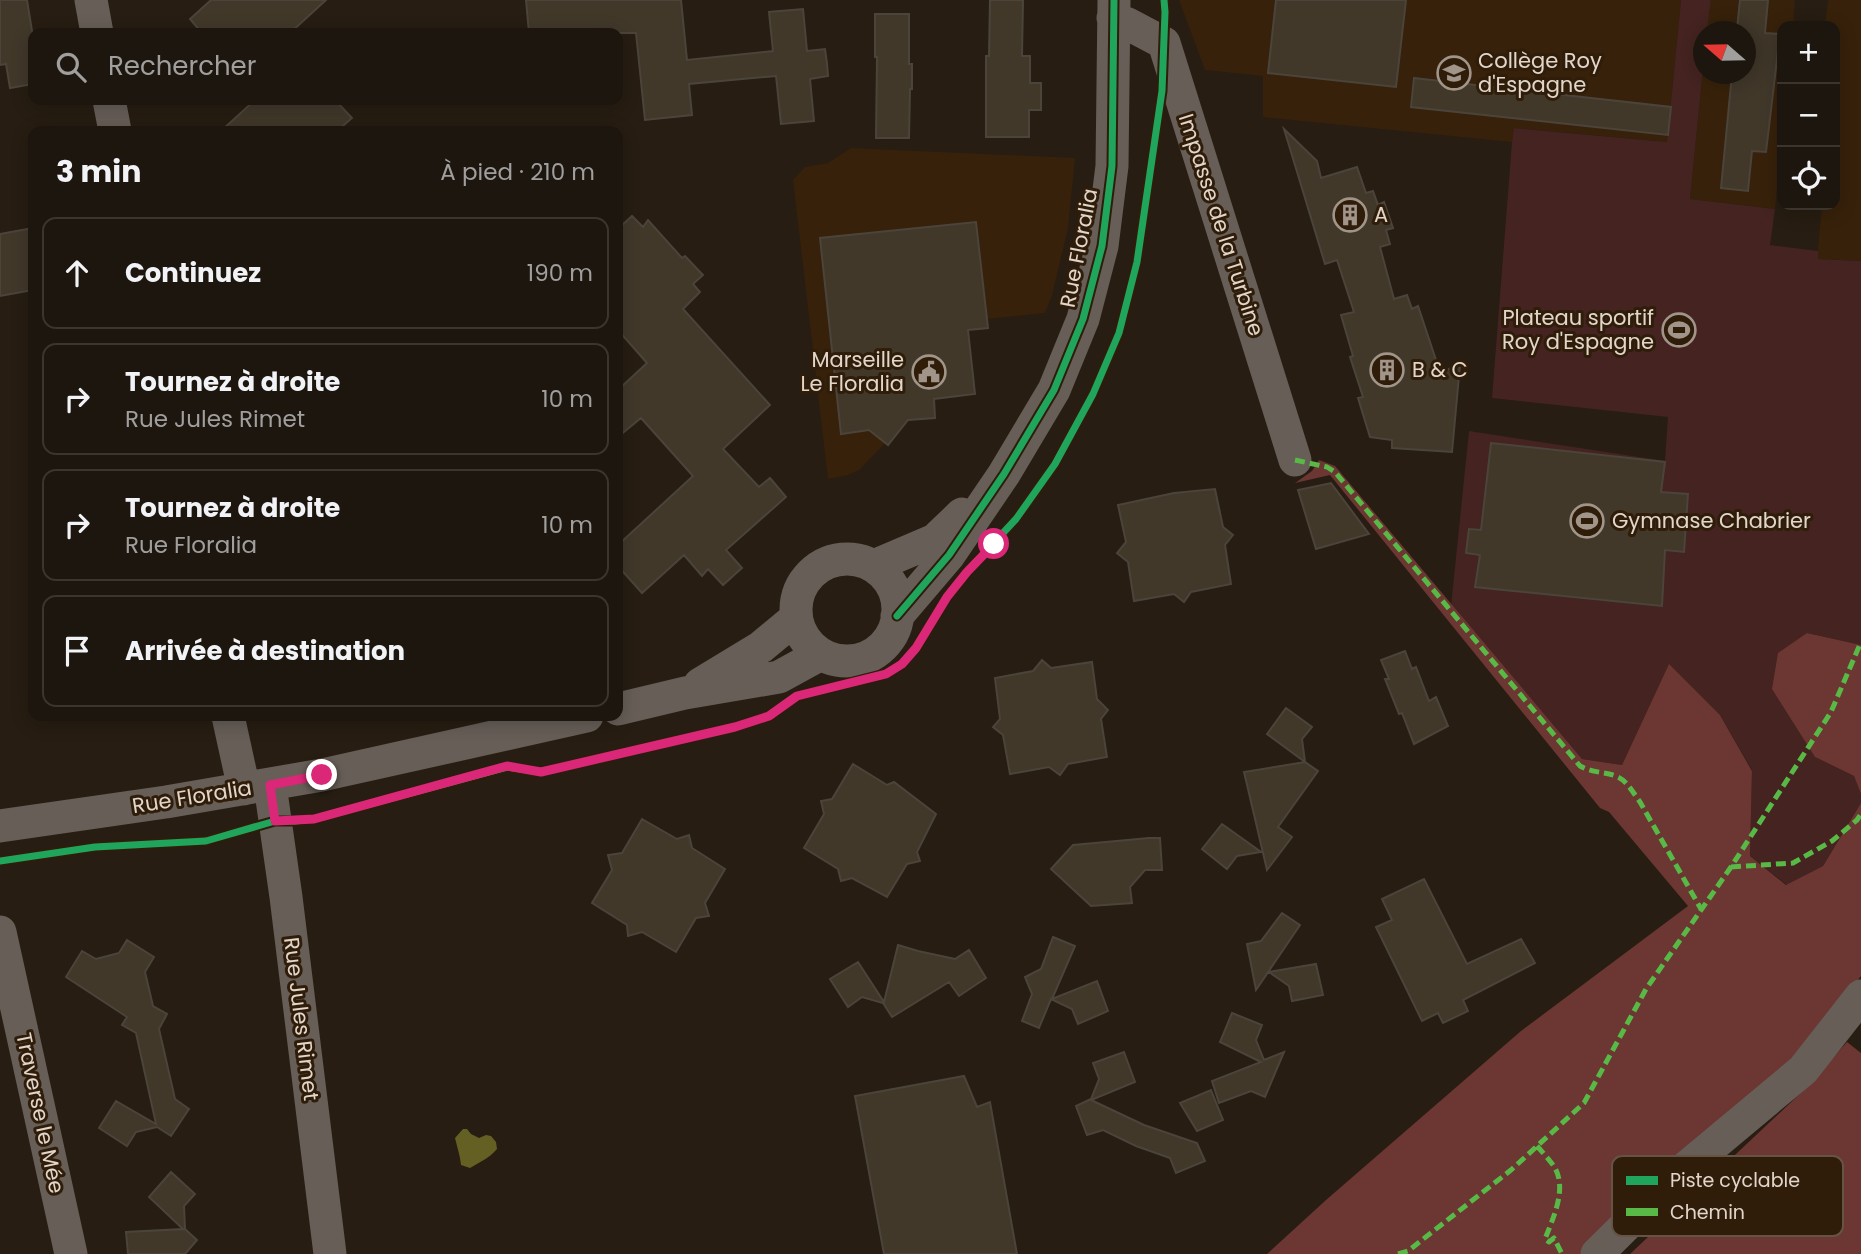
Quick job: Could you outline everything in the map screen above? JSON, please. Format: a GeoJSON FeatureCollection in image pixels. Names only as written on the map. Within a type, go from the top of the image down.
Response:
{"type":"FeatureCollection","features":[{"type":"Feature","properties":{"kind":"street"},"geometry":{"type":"LineString","coordinates":[[91,0],[96,28]]}},
{"type":"Feature","properties":{"kind":"street","name":"Impasse de la Turbine"},"geometry":{"type":"LineString","coordinates":[[1114,9],[1128,24],[1164,43],[1296,460]]}},
{"type":"Feature","properties":{"kind":"street","name":"Rue Floralia"},"geometry":{"type":"LineString","coordinates":[[897,616],[949,555],[1004,474],[1054,390],[1083,319],[1102,246],[1112,166],[1114,9]]}},
{"type":"Feature","properties":{"kind":"street"},"geometry":{"type":"LineString","coordinates":[[110,105],[114,126]]}},
{"type":"Feature","properties":{"kind":"street","name":"Rue Floralia"},"geometry":{"type":"LineString","coordinates":[[874,566],[935,540],[1004,474]]}},
{"type":"Feature","properties":{"kind":"street"},"geometry":{"type":"LineString","coordinates":[[848,558],[861,560],[874,566],[888,579],[896,597],[897,616],[894,631],[885,644],[871,655],[855,660],[837,660],[821,654],[809,645],[800,632],[796,618],[796,599],[804,581],[815,568],[848,558]]}},
{"type":"Feature","properties":{"kind":"street"},"geometry":{"type":"LineString","coordinates":[[685,693],[761,647],[796,618]]}},
{"type":"Feature","properties":{"kind":"street"},"geometry":{"type":"LineString","coordinates":[[623,708],[685,693],[779,677],[821,654]]}},
{"type":"Feature","properties":{"kind":"street","name":"Rue Jules Rimet"},"geometry":{"type":"LineString","coordinates":[[230,721],[257,787],[286,897],[330,1254]]}},
{"type":"Feature","properties":{"kind":"street","name":"Rue Floralia"},"geometry":{"type":"LineString","coordinates":[[0,826],[257,787],[565,721]]}},
{"type":"Feature","properties":{"kind":"street","name":"Traverse le Mée"},"geometry":{"type":"LineString","coordinates":[[0,932],[71,1254]]}},
{"type":"Feature","properties":{"kind":"street"},"geometry":{"type":"LineString","coordinates":[[1698,1156],[1803,1070],[1861,996]]}},
{"type":"Feature","properties":{"kind":"street"},"geometry":{"type":"LineString","coordinates":[[1597,1254],[1615,1236]]}},
{"type":"Feature","properties":{"kind":"shaded area","name":"Collège Roy d'Espagne"},"geometry":{"type":"Polygon","coordinates":[[[1179,0],[1681,0],[1667,142],[1515,128],[1512,142],[1263,117],[1263,76],[1205,70],[1179,0]]]}},
{"type":"Feature","properties":{"kind":"shaded area","name":"Plateau sportif Roy d'Espagne"},"geometry":{"type":"Polygon","coordinates":[[[1681,0],[1711,0],[1708,21],[1693,21],[1693,84],[1702,84],[1690,199],[1775,209],[1770,245],[1818,251],[1818,259],[1861,261],[1861,645],[1807,633],[1815,757],[1854,776],[1861,794],[1861,803],[1823,866],[1787,885],[1750,856],[1752,770],[1720,715],[1669,665],[1622,765],[1582,759],[1451,606],[1469,431],[1665,461],[1668,417],[1492,398],[1514,128],[1667,142],[1681,0]]]}},
{"type":"Feature","properties":{"kind":"shaded area"},"geometry":{"type":"Polygon","coordinates":[[[1711,0],[1795,0],[1793,21],[1777,21],[1775,209],[1690,199],[1702,84],[1756,84],[1756,21],[1708,21],[1711,0]]]}},
{"type":"Feature","properties":{"kind":"shaded area"},"geometry":{"type":"Polygon","coordinates":[[[1828,0],[1861,0],[1861,261],[1817,259],[1822,210],[1840,210],[1840,21],[1826,21],[1828,0]]]}},
{"type":"Feature","properties":{"kind":"shaded area"},"geometry":{"type":"Polygon","coordinates":[[[851,148],[1075,158],[1068,228],[1045,313],[987,319],[968,330],[975,394],[934,399],[935,418],[908,420],[859,470],[828,479],[793,180],[805,167],[828,163],[851,148]]]}},
{"type":"Feature","properties":{"kind":"shaded area"},"geometry":{"type":"Polygon","coordinates":[[[1319,460],[1335,466],[1582,759],[1622,765],[1669,664],[1720,715],[1752,771],[1750,856],[1786,885],[1823,866],[1861,803],[1861,976],[1816,1035],[1689,1156],[1612,1156],[1612,1229],[1586,1254],[1267,1254],[1521,1031],[1688,906],[1609,812],[1600,808],[1330,475],[1295,483],[1312,471],[1319,460]]]}},
{"type":"Feature","properties":{"kind":"shaded area"},"geometry":{"type":"Polygon","coordinates":[[[1807,633],[1861,645],[1861,794],[1854,776],[1815,757],[1772,689],[1778,653],[1807,633]]]}},
{"type":"Feature","properties":{"kind":"shaded area"},"geometry":{"type":"Polygon","coordinates":[[[1847,1042],[1861,1053],[1861,1254],[1630,1254],[1649,1236],[1843,1236],[1843,1156],[1734,1156],[1805,1089],[1847,1042]]]}},
{"type":"Feature","properties":{"kind":"shaded area"},"geometry":{"type":"Polygon","coordinates":[[[463,1129],[479,1138],[491,1136],[496,1142],[497,1149],[493,1153],[470,1168],[461,1165],[455,1138],[463,1129]]]}},
{"type":"Feature","properties":{"kind":"building"},"geometry":{"type":"Polygon","coordinates":[[[0,0],[27,0],[32,28],[28,28],[28,85],[10,88],[6,64],[0,65],[0,0]]]}},
{"type":"Feature","properties":{"kind":"building"},"geometry":{"type":"Polygon","coordinates":[[[211,0],[326,0],[295,28],[198,28],[190,19],[211,0]]]}},
{"type":"Feature","properties":{"kind":"building"},"geometry":{"type":"Polygon","coordinates":[[[526,0],[681,0],[687,60],[773,51],[769,12],[803,9],[807,51],[825,49],[828,76],[810,79],[814,121],[781,124],[776,76],[689,84],[692,115],[645,120],[636,33],[623,33],[623,28],[529,28],[526,0]]]}},
{"type":"Feature","properties":{"kind":"building"},"geometry":{"type":"Polygon","coordinates":[[[990,0],[1023,0],[1022,56],[1030,56],[1030,83],[1041,83],[1041,110],[1029,110],[1029,137],[986,137],[986,56],[989,56],[990,0]]]}},
{"type":"Feature","properties":{"kind":"building"},"geometry":{"type":"Polygon","coordinates":[[[1276,0],[1406,0],[1396,87],[1268,73],[1276,0]]]}},
{"type":"Feature","properties":{"kind":"building"},"geometry":{"type":"Polygon","coordinates":[[[1740,0],[1768,0],[1765,33],[1777,34],[1777,59],[1766,152],[1752,151],[1748,191],[1721,188],[1731,84],[1756,84],[1756,21],[1738,21],[1740,0]]]}},
{"type":"Feature","properties":{"kind":"building"},"geometry":{"type":"Polygon","coordinates":[[[875,14],[909,14],[912,89],[909,138],[876,138],[875,14]]]}},
{"type":"Feature","properties":{"kind":"building"},"geometry":{"type":"Polygon","coordinates":[[[1414,78],[1671,107],[1668,135],[1411,107],[1414,78]]]}},
{"type":"Feature","properties":{"kind":"building"},"geometry":{"type":"Polygon","coordinates":[[[250,105],[340,105],[352,118],[343,126],[226,126],[250,105]]]}},
{"type":"Feature","properties":{"kind":"building"},"geometry":{"type":"Polygon","coordinates":[[[1284,129],[1317,161],[1321,178],[1357,167],[1366,193],[1373,191],[1378,205],[1384,202],[1393,228],[1386,230],[1390,244],[1380,247],[1394,299],[1407,295],[1412,309],[1418,306],[1440,372],[1460,365],[1452,452],[1392,448],[1392,440],[1370,437],[1358,398],[1363,397],[1350,357],[1353,356],[1341,315],[1354,312],[1337,260],[1325,264],[1284,129]]]}},
{"type":"Feature","properties":{"kind":"building"},"geometry":{"type":"Polygon","coordinates":[[[632,216],[643,227],[648,220],[682,258],[685,256],[703,275],[693,284],[700,292],[683,309],[770,405],[723,449],[759,487],[770,478],[786,497],[726,550],[742,568],[723,585],[708,569],[702,576],[684,555],[642,593],[623,572],[623,540],[693,476],[641,418],[623,433],[623,385],[647,363],[623,336],[623,224],[632,216]]]}},
{"type":"Feature","properties":{"kind":"building"},"geometry":{"type":"Polygon","coordinates":[[[976,222],[988,328],[968,330],[975,394],[934,399],[935,418],[908,420],[888,445],[869,430],[841,434],[820,238],[976,222]]]}},
{"type":"Feature","properties":{"kind":"building"},"geometry":{"type":"Polygon","coordinates":[[[28,229],[28,291],[0,296],[0,234],[28,229]]]}},
{"type":"Feature","properties":{"kind":"building"},"geometry":{"type":"Polygon","coordinates":[[[1491,443],[1665,462],[1661,492],[1688,494],[1684,552],[1665,550],[1662,606],[1475,587],[1480,555],[1466,553],[1469,529],[1481,530],[1491,443]]]}},
{"type":"Feature","properties":{"kind":"building"},"geometry":{"type":"Polygon","coordinates":[[[1331,483],[1369,534],[1316,549],[1298,490],[1331,483]]]}},
{"type":"Feature","properties":{"kind":"building"},"geometry":{"type":"Polygon","coordinates":[[[1215,489],[1223,527],[1233,535],[1225,545],[1231,584],[1191,592],[1184,602],[1174,594],[1134,601],[1128,562],[1117,553],[1126,542],[1118,505],[1174,493],[1215,489]]]}},
{"type":"Feature","properties":{"kind":"building"},"geometry":{"type":"Polygon","coordinates":[[[1405,651],[1412,669],[1416,667],[1429,701],[1436,697],[1448,726],[1414,744],[1385,679],[1389,679],[1381,660],[1405,651]]]}},
{"type":"Feature","properties":{"kind":"building"},"geometry":{"type":"Polygon","coordinates":[[[1042,660],[1051,668],[1092,662],[1097,699],[1108,710],[1101,719],[1107,757],[1068,764],[1060,775],[1049,767],[1010,774],[1003,735],[993,727],[1000,719],[995,678],[1033,671],[1042,660]]]}},
{"type":"Feature","properties":{"kind":"building"},"geometry":{"type":"Polygon","coordinates":[[[1286,708],[1312,727],[1302,739],[1305,762],[1267,734],[1286,708]]]}},
{"type":"Feature","properties":{"kind":"building"},"geometry":{"type":"Polygon","coordinates":[[[1305,762],[1318,771],[1278,827],[1292,837],[1267,870],[1244,772],[1305,762]]]}},
{"type":"Feature","properties":{"kind":"building"},"geometry":{"type":"Polygon","coordinates":[[[853,764],[887,785],[894,782],[936,814],[917,852],[920,861],[907,864],[887,897],[852,878],[841,881],[838,869],[804,848],[824,814],[821,801],[832,799],[853,764]]]}},
{"type":"Feature","properties":{"kind":"building"},"geometry":{"type":"Polygon","coordinates":[[[642,819],[677,839],[689,835],[692,848],[725,869],[705,903],[709,916],[696,918],[676,952],[642,932],[628,936],[627,925],[592,903],[612,870],[608,855],[622,853],[642,819]]]}},
{"type":"Feature","properties":{"kind":"building"},"geometry":{"type":"Polygon","coordinates":[[[1222,824],[1261,852],[1237,856],[1227,869],[1202,849],[1222,824]]]}},
{"type":"Feature","properties":{"kind":"building"},"geometry":{"type":"Polygon","coordinates":[[[1160,838],[1162,870],[1145,870],[1130,887],[1132,903],[1091,906],[1051,869],[1073,845],[1160,838]]]}},
{"type":"Feature","properties":{"kind":"building"},"geometry":{"type":"Polygon","coordinates":[[[1424,879],[1467,964],[1521,939],[1535,963],[1463,1000],[1468,1011],[1443,1023],[1438,1013],[1422,1021],[1376,927],[1392,920],[1382,899],[1424,879]]]}},
{"type":"Feature","properties":{"kind":"building"},"geometry":{"type":"Polygon","coordinates":[[[1282,913],[1300,925],[1256,990],[1247,944],[1261,941],[1282,913]]]}},
{"type":"Feature","properties":{"kind":"building"},"geometry":{"type":"Polygon","coordinates":[[[1053,937],[1075,946],[1052,999],[1097,981],[1108,1011],[1078,1024],[1072,1009],[1051,999],[1039,1028],[1022,1021],[1032,994],[1025,977],[1041,969],[1053,937]]]}},
{"type":"Feature","properties":{"kind":"building"},"geometry":{"type":"Polygon","coordinates":[[[127,940],[154,957],[145,972],[153,1006],[167,1014],[159,1029],[175,1099],[189,1109],[171,1136],[157,1127],[136,1132],[127,1146],[99,1128],[116,1101],[156,1124],[136,1033],[122,1025],[127,1017],[66,977],[82,951],[96,959],[119,953],[127,940]]]}},
{"type":"Feature","properties":{"kind":"building"},"geometry":{"type":"Polygon","coordinates":[[[898,945],[955,959],[969,950],[986,978],[959,996],[949,982],[892,1017],[883,1003],[862,997],[848,1007],[830,979],[858,962],[884,1002],[898,945]]]}},
{"type":"Feature","properties":{"kind":"building"},"geometry":{"type":"Polygon","coordinates":[[[1316,964],[1323,995],[1292,1001],[1289,986],[1269,972],[1316,964]]]}},
{"type":"Feature","properties":{"kind":"building"},"geometry":{"type":"Polygon","coordinates":[[[1232,1013],[1262,1025],[1256,1040],[1264,1060],[1284,1052],[1265,1097],[1251,1091],[1219,1103],[1212,1081],[1261,1062],[1220,1042],[1232,1013]]]}},
{"type":"Feature","properties":{"kind":"building"},"geometry":{"type":"Polygon","coordinates":[[[1124,1052],[1135,1082],[1091,1100],[1144,1125],[1197,1143],[1205,1161],[1176,1173],[1170,1158],[1103,1130],[1087,1135],[1076,1106],[1091,1099],[1099,1079],[1093,1063],[1124,1052]]]}},
{"type":"Feature","properties":{"kind":"building"},"geometry":{"type":"Polygon","coordinates":[[[964,1076],[977,1107],[990,1102],[1017,1254],[884,1254],[855,1096],[964,1076]]]}},
{"type":"Feature","properties":{"kind":"building"},"geometry":{"type":"Polygon","coordinates":[[[1211,1090],[1223,1120],[1197,1131],[1180,1103],[1211,1090]]]}},
{"type":"Feature","properties":{"kind":"building"},"geometry":{"type":"Polygon","coordinates":[[[171,1172],[195,1194],[184,1206],[185,1229],[197,1240],[185,1254],[128,1254],[126,1232],[183,1229],[149,1197],[171,1172]]]}},
{"type":"Feature","properties":{"kind":"marked path"},"geometry":{"type":"LineString","coordinates":[[1295,460],[1327,467],[1335,472],[1580,766],[1613,775],[1627,785],[1640,802],[1701,909]]}},
{"type":"Feature","properties":{"kind":"marked path"},"geometry":{"type":"LineString","coordinates":[[1398,1254],[1408,1251],[1511,1170],[1584,1103],[1646,989],[1731,867],[1831,712],[1861,642]]}},
{"type":"Feature","properties":{"kind":"marked path"},"geometry":{"type":"LineString","coordinates":[[1731,867],[1793,863],[1832,841],[1861,814]]}},
{"type":"Feature","properties":{"kind":"marked path"},"geometry":{"type":"LineString","coordinates":[[1537,1146],[1555,1168],[1560,1185],[1558,1204],[1545,1239],[1549,1242],[1554,1238],[1562,1254]]}},
{"type":"Feature","properties":{"kind":"cycle path"},"geometry":{"type":"LineString","coordinates":[[897,616],[949,555],[1004,474],[1054,390],[1083,319],[1102,246],[1112,166],[1114,0]]}},
{"type":"Feature","properties":{"kind":"cycle path"},"geometry":{"type":"LineString","coordinates":[[0,861],[95,847],[206,841],[275,821],[314,819],[507,767],[541,772],[735,727],[769,716],[797,696],[885,674],[902,664],[916,648],[947,597],[1016,519],[1055,464],[1093,394],[1119,333],[1137,262],[1162,91],[1164,0]]}},
{"type":"Feature","properties":{"kind":"place","name":"Collège Roy d'Espagne"},"geometry":{"type":"Point","coordinates":[1454,73]}},
{"type":"Feature","properties":{"kind":"place","name":"A"},"geometry":{"type":"Point","coordinates":[1350,215]}},
{"type":"Feature","properties":{"kind":"place","name":"Plateau sportif Roy d'Espagne"},"geometry":{"type":"Point","coordinates":[1679,330]}},
{"type":"Feature","properties":{"kind":"place","name":"B & C"},"geometry":{"type":"Point","coordinates":[1387,370]}},
{"type":"Feature","properties":{"kind":"place","name":"Marseille Le Floralia"},"geometry":{"type":"Point","coordinates":[929,372]}},
{"type":"Feature","properties":{"kind":"place","name":"Gymnase Chabrier"},"geometry":{"type":"Point","coordinates":[1587,521]}},
{"type":"Feature","properties":{"kind":"route"},"geometry":{"type":"LineString","coordinates":[[322,775],[270,785],[275,821],[314,819],[507,766],[541,772],[735,727],[769,716],[797,696],[886,674],[902,664],[916,648],[947,597],[994,544]]}}]}
